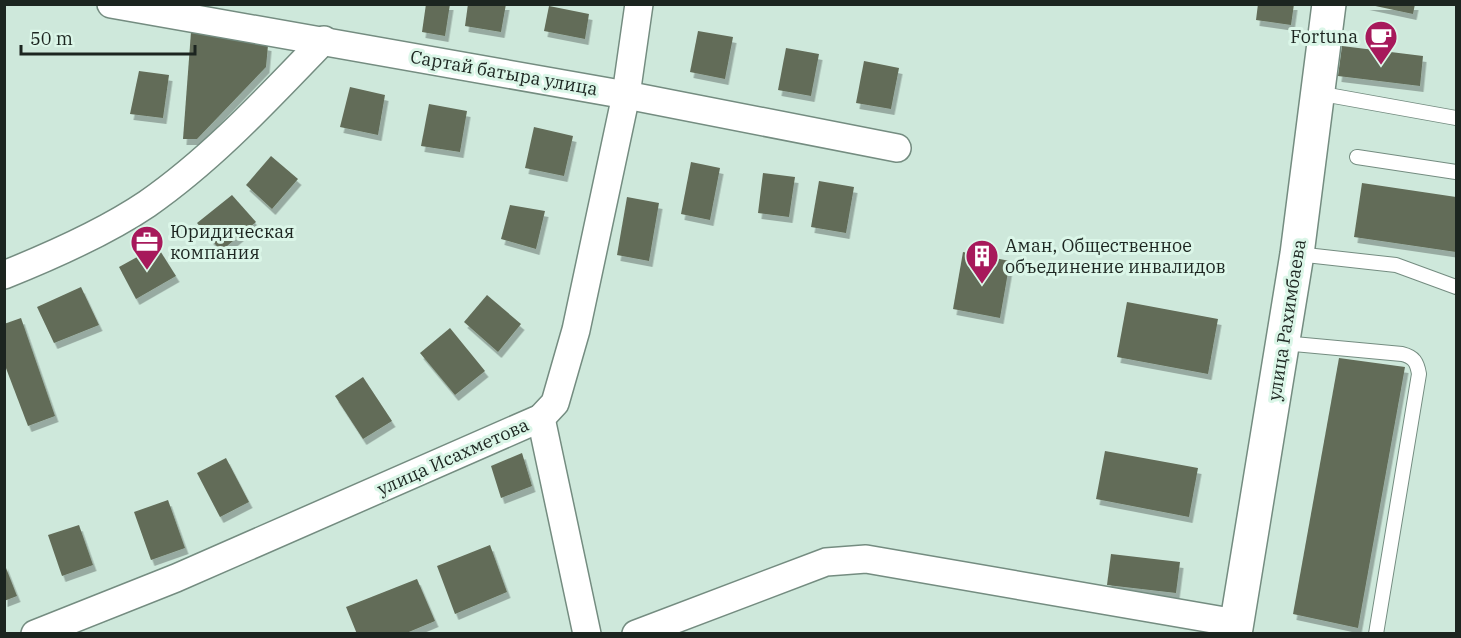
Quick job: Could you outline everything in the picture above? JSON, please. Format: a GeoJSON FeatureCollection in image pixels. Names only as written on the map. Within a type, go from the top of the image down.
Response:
{"type":"FeatureCollection","features":[{"type":"Feature","properties":{"kind":"street","name":"Сартай батыра улица"},"geometry":{"type":"LineString","coordinates":[[111,4],[626,95],[897,148]]}},
{"type":"Feature","properties":{"kind":"street","name":"улица Исахметова"},"geometry":{"type":"LineString","coordinates":[[35,633],[176,578],[542,418],[555,403],[576,330],[626,95],[639,4]]}},
{"type":"Feature","properties":{"kind":"street","name":"улица Рахимбаева"},"geometry":{"type":"LineString","coordinates":[[1236,631],[1297,254],[1329,4]]}},
{"type":"Feature","properties":{"kind":"street"},"geometry":{"type":"LineString","coordinates":[[4,275],[45,259],[146,204],[234,133],[324,40]]}},
{"type":"Feature","properties":{"kind":"street"},"geometry":{"type":"LineString","coordinates":[[542,418],[587,633]]}},
{"type":"Feature","properties":{"kind":"street"},"geometry":{"type":"LineString","coordinates":[[636,633],[826,562],[866,560],[1236,631]]}},
{"type":"Feature","properties":{"kind":"lane"},"geometry":{"type":"LineString","coordinates":[[1317,93],[1456,118]]}},
{"type":"Feature","properties":{"kind":"lane"},"geometry":{"type":"LineString","coordinates":[[1357,157],[1456,172]]}},
{"type":"Feature","properties":{"kind":"lane"},"geometry":{"type":"LineString","coordinates":[[1297,254],[1396,265],[1456,287]]}},
{"type":"Feature","properties":{"kind":"lane"},"geometry":{"type":"LineString","coordinates":[[1283,343],[1402,354],[1412,357],[1417,364],[1419,374],[1376,633]]}},
{"type":"Feature","properties":{"kind":"building"},"geometry":{"type":"Polygon","coordinates":[[[426,4],[450,4],[445,36],[422,32],[426,4]]]}},
{"type":"Feature","properties":{"kind":"building"},"geometry":{"type":"Polygon","coordinates":[[[468,4],[506,4],[501,32],[465,26],[468,4]]]}},
{"type":"Feature","properties":{"kind":"building"},"geometry":{"type":"Polygon","coordinates":[[[1258,4],[1294,4],[1291,25],[1256,20],[1258,4]]]}},
{"type":"Feature","properties":{"kind":"building"},"geometry":{"type":"Polygon","coordinates":[[[1366,4],[1415,4],[1413,14],[1366,4]]]}},
{"type":"Feature","properties":{"kind":"building"},"geometry":{"type":"Polygon","coordinates":[[[549,6],[589,14],[585,39],[544,31],[549,6]]]}},
{"type":"Feature","properties":{"kind":"building"},"geometry":{"type":"Polygon","coordinates":[[[698,31],[733,37],[725,79],[690,72],[698,31]]]}},
{"type":"Feature","properties":{"kind":"building"},"geometry":{"type":"Polygon","coordinates":[[[191,32],[268,45],[266,67],[197,139],[183,139],[191,32]]]}},
{"type":"Feature","properties":{"kind":"building","name":"Fortuna"},"geometry":{"type":"Polygon","coordinates":[[[1342,46],[1423,56],[1420,86],[1338,76],[1342,46]]]}},
{"type":"Feature","properties":{"kind":"building"},"geometry":{"type":"Polygon","coordinates":[[[786,48],[819,54],[811,96],[778,90],[786,48]]]}},
{"type":"Feature","properties":{"kind":"building"},"geometry":{"type":"Polygon","coordinates":[[[864,61],[899,68],[891,109],[856,103],[864,61]]]}},
{"type":"Feature","properties":{"kind":"building"},"geometry":{"type":"Polygon","coordinates":[[[139,71],[169,75],[163,118],[130,114],[139,71]]]}},
{"type":"Feature","properties":{"kind":"building"},"geometry":{"type":"Polygon","coordinates":[[[350,87],[385,95],[378,135],[340,127],[350,87]]]}},
{"type":"Feature","properties":{"kind":"building"},"geometry":{"type":"Polygon","coordinates":[[[429,104],[467,111],[460,152],[421,146],[429,104]]]}},
{"type":"Feature","properties":{"kind":"building"},"geometry":{"type":"Polygon","coordinates":[[[534,127],[573,136],[564,176],[525,168],[534,127]]]}},
{"type":"Feature","properties":{"kind":"building"},"geometry":{"type":"Polygon","coordinates":[[[271,156],[298,179],[272,209],[246,185],[271,156]]]}},
{"type":"Feature","properties":{"kind":"building"},"geometry":{"type":"Polygon","coordinates":[[[691,162],[720,168],[710,220],[681,214],[691,162]]]}},
{"type":"Feature","properties":{"kind":"building"},"geometry":{"type":"Polygon","coordinates":[[[763,173],[795,177],[789,217],[758,213],[763,173]]]}},
{"type":"Feature","properties":{"kind":"building"},"geometry":{"type":"Polygon","coordinates":[[[819,181],[854,187],[846,233],[811,227],[819,181]]]}},
{"type":"Feature","properties":{"kind":"building"},"geometry":{"type":"Polygon","coordinates":[[[1362,183],[1456,197],[1456,252],[1354,237],[1362,183]]]}},
{"type":"Feature","properties":{"kind":"building"},"geometry":{"type":"Polygon","coordinates":[[[232,195],[256,222],[221,251],[197,223],[232,195]]]}},
{"type":"Feature","properties":{"kind":"building"},"geometry":{"type":"Polygon","coordinates":[[[627,197],[659,203],[649,261],[617,255],[627,197]]]}},
{"type":"Feature","properties":{"kind":"building"},"geometry":{"type":"Polygon","coordinates":[[[510,205],[545,211],[536,249],[501,239],[510,205]]]}},
{"type":"Feature","properties":{"kind":"building","name":"Юридическая компания"},"geometry":{"type":"Polygon","coordinates":[[[157,246],[176,276],[136,299],[119,267],[157,246]]]}},
{"type":"Feature","properties":{"kind":"building","name":"Аман, Общественное объединение инвалидов"},"geometry":{"type":"Polygon","coordinates":[[[963,252],[1010,261],[1000,318],[953,309],[963,252]]]}},
{"type":"Feature","properties":{"kind":"building"},"geometry":{"type":"Polygon","coordinates":[[[81,287],[99,325],[54,343],[37,307],[81,287]]]}},
{"type":"Feature","properties":{"kind":"building"},"geometry":{"type":"Polygon","coordinates":[[[487,295],[521,324],[498,352],[464,322],[487,295]]]}},
{"type":"Feature","properties":{"kind":"building"},"geometry":{"type":"Polygon","coordinates":[[[1127,302],[1218,319],[1208,374],[1117,357],[1127,302]]]}},
{"type":"Feature","properties":{"kind":"building"},"geometry":{"type":"Polygon","coordinates":[[[21,318],[55,416],[28,426],[4,363],[4,324],[21,318]]]}},
{"type":"Feature","properties":{"kind":"building"},"geometry":{"type":"Polygon","coordinates":[[[450,328],[485,371],[455,395],[420,353],[450,328]]]}},
{"type":"Feature","properties":{"kind":"building"},"geometry":{"type":"Polygon","coordinates":[[[1339,358],[1405,367],[1358,628],[1293,614],[1339,358]]]}},
{"type":"Feature","properties":{"kind":"building"},"geometry":{"type":"Polygon","coordinates":[[[363,377],[392,421],[363,439],[335,396],[363,377]]]}},
{"type":"Feature","properties":{"kind":"building"},"geometry":{"type":"Polygon","coordinates":[[[1105,451],[1198,468],[1189,517],[1096,499],[1105,451]]]}},
{"type":"Feature","properties":{"kind":"building"},"geometry":{"type":"Polygon","coordinates":[[[522,453],[532,486],[501,498],[491,466],[522,453]]]}},
{"type":"Feature","properties":{"kind":"building"},"geometry":{"type":"Polygon","coordinates":[[[226,458],[249,502],[220,517],[197,473],[226,458]]]}},
{"type":"Feature","properties":{"kind":"building"},"geometry":{"type":"Polygon","coordinates":[[[168,500],[185,548],[151,560],[134,512],[168,500]]]}},
{"type":"Feature","properties":{"kind":"building"},"geometry":{"type":"Polygon","coordinates":[[[79,525],[93,565],[62,576],[48,535],[79,525]]]}},
{"type":"Feature","properties":{"kind":"building"},"geometry":{"type":"Polygon","coordinates":[[[490,545],[507,592],[455,614],[437,566],[490,545]]]}},
{"type":"Feature","properties":{"kind":"building"},"geometry":{"type":"Polygon","coordinates":[[[1111,554],[1180,562],[1176,593],[1107,585],[1111,554]]]}},
{"type":"Feature","properties":{"kind":"building"},"geometry":{"type":"Polygon","coordinates":[[[4,563],[17,596],[4,601],[4,563]]]}},
{"type":"Feature","properties":{"kind":"building"},"geometry":{"type":"Polygon","coordinates":[[[417,579],[435,621],[404,634],[357,634],[346,607],[417,579]]]}},
{"type":"Feature","properties":{"kind":"place","name":"Fortuna"},"geometry":{"type":"Point","coordinates":[1381,66]}},
{"type":"Feature","properties":{"kind":"place","name":"Юридическая компания"},"geometry":{"type":"Point","coordinates":[147,271]}},
{"type":"Feature","properties":{"kind":"place","name":"Аман, Общественное объединение инвалидов"},"geometry":{"type":"Point","coordinates":[982,285]}}]}
